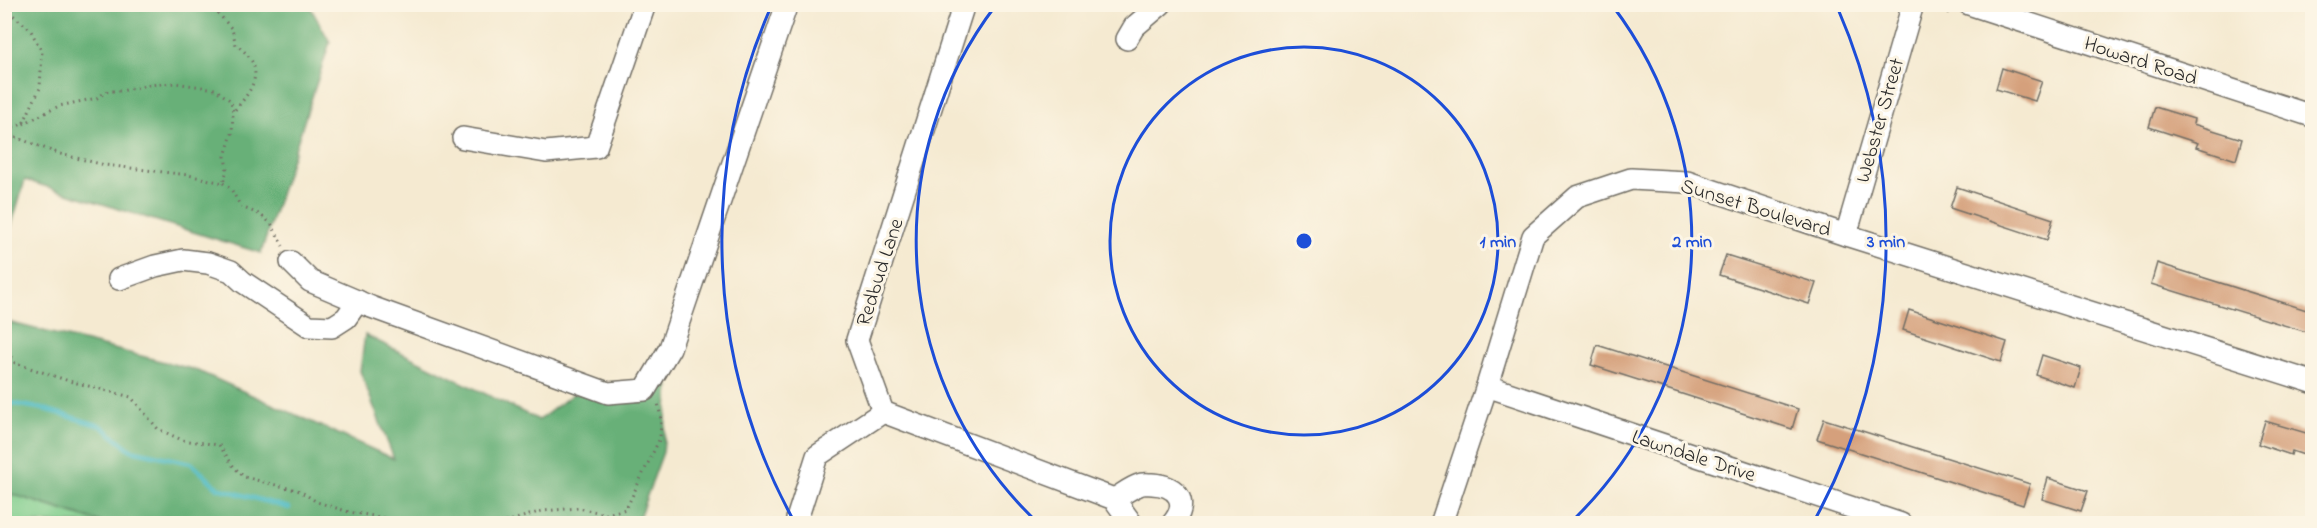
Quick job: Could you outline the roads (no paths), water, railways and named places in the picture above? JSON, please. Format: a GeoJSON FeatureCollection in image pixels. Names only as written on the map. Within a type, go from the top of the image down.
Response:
{"type":"FeatureCollection","features":[{"type":"Feature","properties":{"kind":"street"},"geometry":{"type":"LineString","coordinates":[[463,138],[546,152],[596,147],[645,4]]}},
{"type":"Feature","properties":{"kind":"street"},"geometry":{"type":"LineString","coordinates":[[291,262],[309,281],[608,393],[645,390],[670,348],[787,4]]}},
{"type":"Feature","properties":{"kind":"street","name":"Redbud Lane"},"geometry":{"type":"LineString","coordinates":[[883,412],[857,340],[964,4]]}},
{"type":"Feature","properties":{"kind":"street"},"geometry":{"type":"LineString","coordinates":[[1127,39],[1134,27],[1161,4]]}},
{"type":"Feature","properties":{"kind":"street","name":"Webster Street"},"geometry":{"type":"LineString","coordinates":[[1846,235],[1913,4]]}},
{"type":"Feature","properties":{"kind":"street","name":"Howard Road"},"geometry":{"type":"LineString","coordinates":[[1969,4],[2313,116]]}},
{"type":"Feature","properties":{"kind":"street","name":"Sunset Boulevard"},"geometry":{"type":"LineString","coordinates":[[1441,524],[1487,386],[1533,236],[1577,197],[1632,179],[1687,182],[1846,235],[2313,382]]}},
{"type":"Feature","properties":{"kind":"street"},"geometry":{"type":"LineString","coordinates":[[119,279],[155,266],[183,260],[207,263],[231,271],[243,282],[309,326],[332,327],[346,318],[358,301]]}},
{"type":"Feature","properties":{"kind":"street","name":"Lawndale Drive"},"geometry":{"type":"LineString","coordinates":[[1487,386],[1901,524]]}},
{"type":"Feature","properties":{"kind":"street"},"geometry":{"type":"LineString","coordinates":[[798,524],[797,519],[817,456],[883,412],[1114,500],[1132,524]]}},
{"type":"Feature","properties":{"kind":"street"},"geometry":{"type":"LineString","coordinates":[[1114,500],[1140,484],[1164,484],[1175,491],[1182,504],[1180,515],[1172,524]]}},
{"type":"Feature","properties":{"kind":"waterway"},"geometry":{"type":"LineString","coordinates":[[4,402],[44,409],[101,426],[131,450],[191,463],[218,488],[289,508]]}}]}
